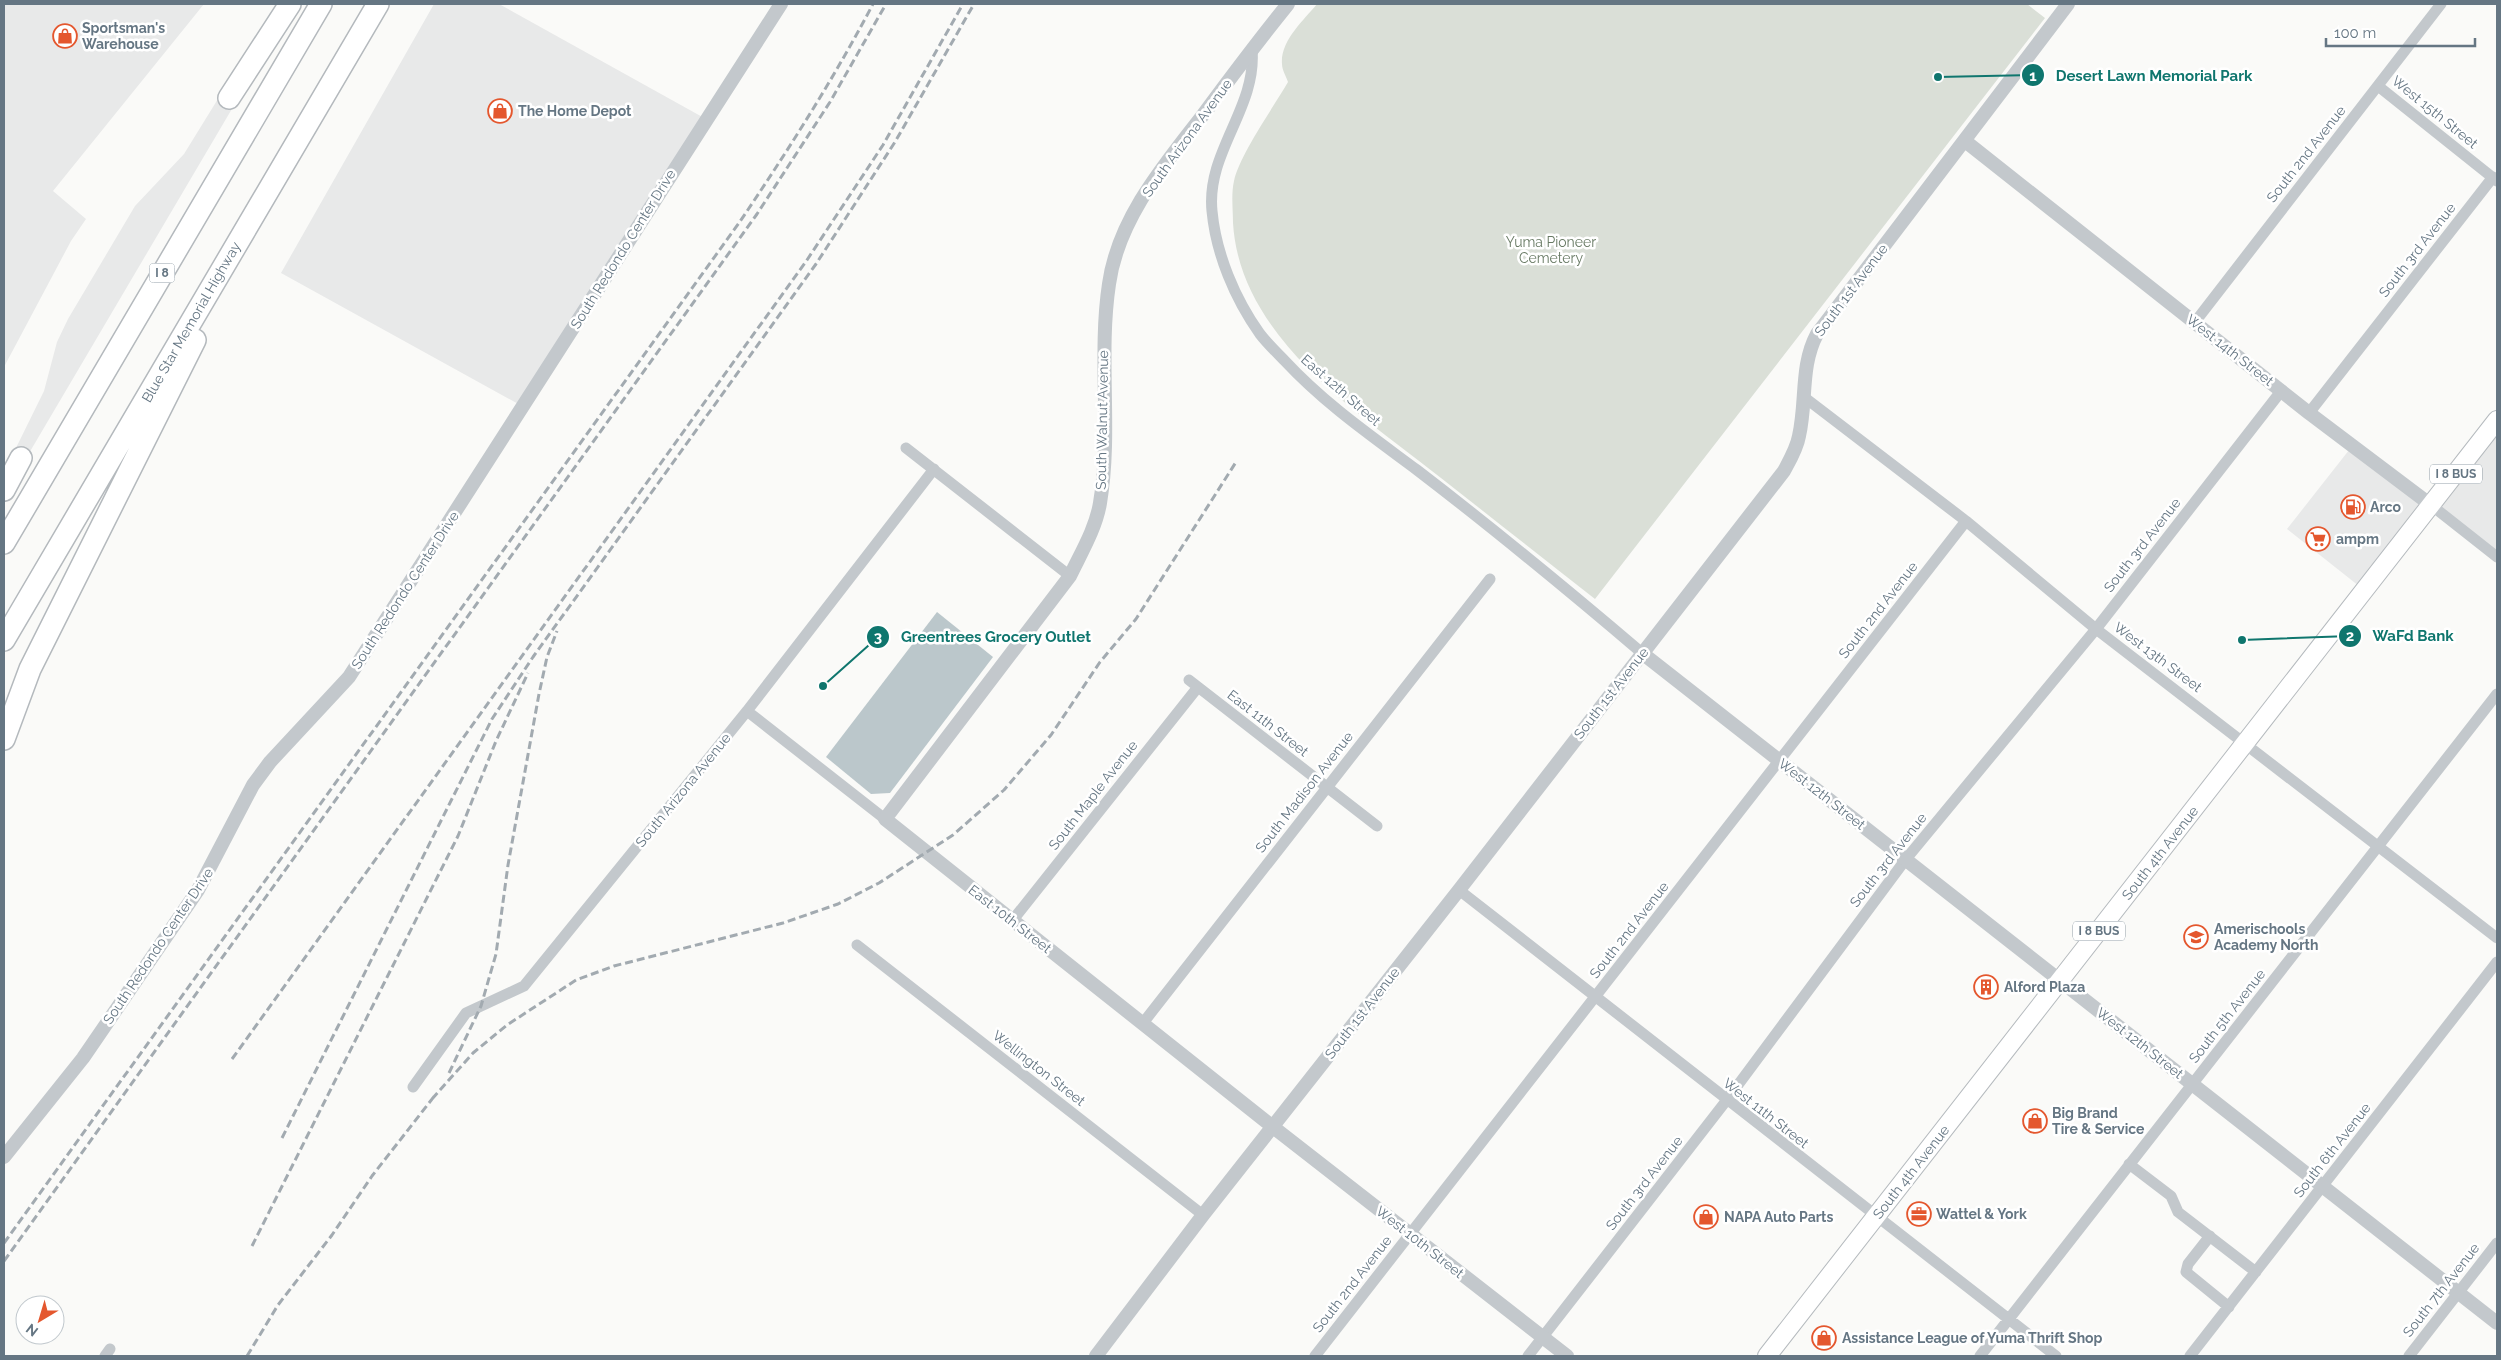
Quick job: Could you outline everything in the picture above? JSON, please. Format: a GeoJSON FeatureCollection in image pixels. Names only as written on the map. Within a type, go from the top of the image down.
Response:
{"type":"FeatureCollection","features":[{"type":"Feature","properties":{"kind":"highway"},"geometry":{"type":"LineString","coordinates":[[229,98],[290,4]]}},
{"type":"Feature","properties":{"kind":"highway","name":"I 8"},"geometry":{"type":"LineString","coordinates":[[4,543],[321,4]]}},
{"type":"Feature","properties":{"kind":"highway","name":"Blue Star Memorial Highway"},"geometry":{"type":"LineString","coordinates":[[4,640],[378,4]]}},
{"type":"Feature","properties":{"kind":"highway"},"geometry":{"type":"LineString","coordinates":[[4,716],[30,669],[284,164]]}},
{"type":"Feature","properties":{"kind":"highway"},"geometry":{"type":"LineString","coordinates":[[4,490],[21,458]]}},
{"type":"Feature","properties":{"kind":"highway"},"geometry":{"type":"LineString","coordinates":[[4,739],[30,669]]}},
{"type":"Feature","properties":{"kind":"main road","name":"South 4th Avenue"},"geometry":{"type":"LineString","coordinates":[[1767,1356],[2497,420]]}},
{"type":"Feature","properties":{"kind":"street","name":"South Redondo Center Drive"},"geometry":{"type":"LineString","coordinates":[[4,1157],[83,1058],[198,890],[253,785],[270,762],[349,676],[781,4]]}},
{"type":"Feature","properties":{"kind":"street","name":"South Arizona Avenue"},"geometry":{"type":"LineString","coordinates":[[1109,284],[1118,245],[1148,188],[1288,4]]}},
{"type":"Feature","properties":{"kind":"street","name":"South 1st Avenue"},"geometry":{"type":"LineString","coordinates":[[1096,1356],[1203,1215],[1459,890],[1784,471],[1799,436],[1804,397],[1805,367],[1809,350],[1817,334],[2068,4]]}},
{"type":"Feature","properties":{"kind":"street","name":"South 2nd Avenue"},"geometry":{"type":"LineString","coordinates":[[2195,322],[2441,4]]}},
{"type":"Feature","properties":{"kind":"street","name":"East 12th Street"},"geometry":{"type":"LineString","coordinates":[[1252,50],[1253,66],[1251,80],[1219,155],[1212,184],[1212,210],[1216,238],[1232,287],[1260,334],[1298,374],[1348,420],[1417,470],[1579,599],[1642,653]]}},
{"type":"Feature","properties":{"kind":"street","name":"West 15th Street"},"geometry":{"type":"LineString","coordinates":[[2378,86],[2495,179]]}},
{"type":"Feature","properties":{"kind":"street","name":"West 14th Street"},"geometry":{"type":"LineString","coordinates":[[1965,141],[2309,413],[2431,505],[2497,558]]}},
{"type":"Feature","properties":{"kind":"street","name":"South 3rd Avenue"},"geometry":{"type":"LineString","coordinates":[[2309,413],[2495,179]]}},
{"type":"Feature","properties":{"kind":"street","name":"South Walnut Avenue"},"geometry":{"type":"LineString","coordinates":[[885,819],[1070,576],[1089,536],[1100,505],[1104,440],[1103,354],[1109,284]]}},
{"type":"Feature","properties":{"kind":"street","name":"South 3rd Avenue"},"geometry":{"type":"LineString","coordinates":[[1528,1356],[1726,1101],[1906,860],[2096,629],[2282,390]]}},
{"type":"Feature","properties":{"kind":"street","name":"West 13th Street"},"geometry":{"type":"LineString","coordinates":[[1804,397],[1966,521],[2096,629],[2497,938]]}},
{"type":"Feature","properties":{"kind":"street"},"geometry":{"type":"LineString","coordinates":[[906,448],[1070,576]]}},
{"type":"Feature","properties":{"kind":"street","name":"South Arizona Avenue"},"geometry":{"type":"LineString","coordinates":[[413,1086],[466,1013],[524,986],[747,711],[934,470]]}},
{"type":"Feature","properties":{"kind":"street","name":"South 2nd Avenue"},"geometry":{"type":"LineString","coordinates":[[1314,1356],[1596,998],[1966,521]]}},
{"type":"Feature","properties":{"kind":"street","name":"South Madison Avenue"},"geometry":{"type":"LineString","coordinates":[[1143,1023],[1490,579]]}},
{"type":"Feature","properties":{"kind":"street","name":"West 12th Street"},"geometry":{"type":"LineString","coordinates":[[1642,653],[2497,1323]]}},
{"type":"Feature","properties":{"kind":"street","name":"East 11th Street"},"geometry":{"type":"LineString","coordinates":[[1194,683],[1377,826]]}},
{"type":"Feature","properties":{"kind":"street","name":"South Maple Avenue"},"geometry":{"type":"LineString","coordinates":[[1012,921],[1194,683]]}},
{"type":"Feature","properties":{"kind":"street","name":"South 5th Avenue"},"geometry":{"type":"LineString","coordinates":[[1980,1356],[2497,694]]}},
{"type":"Feature","properties":{"kind":"street","name":"East 10th Street"},"geometry":{"type":"LineString","coordinates":[[747,711],[1273,1127]]}},
{"type":"Feature","properties":{"kind":"street","name":"West 11th Street"},"geometry":{"type":"LineString","coordinates":[[1459,890],[1726,1101],[2056,1356]]}},
{"type":"Feature","properties":{"kind":"street","name":"Wellington Street"},"geometry":{"type":"LineString","coordinates":[[857,945],[1203,1215]]}},
{"type":"Feature","properties":{"kind":"street","name":"South 6th Avenue"},"geometry":{"type":"LineString","coordinates":[[2190,1356],[2497,962]]}},
{"type":"Feature","properties":{"kind":"street","name":"West 10th Street"},"geometry":{"type":"LineString","coordinates":[[1273,1127],[1567,1356]]}},
{"type":"Feature","properties":{"kind":"street"},"geometry":{"type":"LineString","coordinates":[[2129,1164],[2170,1196],[2178,1212],[2256,1272]]}},
{"type":"Feature","properties":{"kind":"street"},"geometry":{"type":"LineString","coordinates":[[2210,1236],[2188,1264],[2186,1272],[2229,1307]]}},
{"type":"Feature","properties":{"kind":"street","name":"South 7th Avenue"},"geometry":{"type":"LineString","coordinates":[[2409,1356],[2497,1243]]}},
{"type":"Feature","properties":{"kind":"shaded area"},"geometry":{"type":"Polygon","coordinates":[[[4,4],[204,4],[53,191],[86,219],[71,241],[4,367],[4,4]]]}},
{"type":"Feature","properties":{"kind":"shaded area"},"geometry":{"type":"Polygon","coordinates":[[[434,4],[499,4],[706,119],[522,406],[281,273],[434,4]]]}},
{"type":"Feature","properties":{"kind":"shaded area"},"geometry":{"type":"Polygon","coordinates":[[[221,94],[236,102],[25,460],[13,454],[44,391],[57,342],[68,319],[135,206],[184,154],[221,94]]]}},
{"type":"Feature","properties":{"kind":"shaded area"},"geometry":{"type":"Polygon","coordinates":[[[2497,421],[2497,557],[2431,505],[2497,421]]]}},
{"type":"Feature","properties":{"kind":"shaded area"},"geometry":{"type":"Polygon","coordinates":[[[2353,445],[2431,505],[2364,590],[2287,529],[2353,445]]]}},
{"type":"Feature","properties":{"kind":"shaded area"},"geometry":{"type":"Polygon","coordinates":[[[937,612],[993,657],[890,793],[871,794],[826,757],[937,612]]]}},
{"type":"Feature","properties":{"kind":"green space","name":"Yuma Pioneer Cemetery"},"geometry":{"type":"Polygon","coordinates":[[[1317,4],[2027,4],[2045,18],[1595,599],[1341,399],[1309,369],[1280,337],[1257,302],[1241,264],[1233,223],[1232,197],[1234,181],[1237,170],[1250,145],[1288,82],[1282,66],[1282,55],[1285,47],[1294,31],[1317,4]]]}},
{"type":"Feature","properties":{"kind":"railway"},"geometry":{"type":"LineString","coordinates":[[4,1243],[739,223],[809,115],[873,4]]}},
{"type":"Feature","properties":{"kind":"railway"},"geometry":{"type":"LineString","coordinates":[[4,1261],[757,214],[830,102],[886,4]]}},
{"type":"Feature","properties":{"kind":"railway"},"geometry":{"type":"LineString","coordinates":[[232,1059],[807,260],[883,145],[963,4]]}},
{"type":"Feature","properties":{"kind":"railway"},"geometry":{"type":"LineString","coordinates":[[282,1138],[492,719],[533,657],[816,264],[895,142],[974,4]]}},
{"type":"Feature","properties":{"kind":"railway"},"geometry":{"type":"LineString","coordinates":[[432,1099],[473,1053],[507,1025],[576,980],[614,966],[783,923],[838,904],[879,883],[953,835],[1004,790],[1051,735],[1100,662],[1136,619],[1236,462]]}},
{"type":"Feature","properties":{"kind":"railway"},"geometry":{"type":"LineString","coordinates":[[449,1073],[481,1006],[496,954],[508,865],[539,694],[547,657],[557,631]]}},
{"type":"Feature","properties":{"kind":"railway"},"geometry":{"type":"LineString","coordinates":[[252,1246],[458,836],[496,741],[528,673]]}},
{"type":"Feature","properties":{"kind":"railway"},"geometry":{"type":"LineString","coordinates":[[247,1356],[278,1305],[332,1235],[372,1176],[436,1094]]}},
{"type":"Feature","properties":{"kind":"place","name":"Sportsman's Warehouse"},"geometry":{"type":"Point","coordinates":[65,36]}},
{"type":"Feature","properties":{"kind":"place","name":"Desert Lawn Memorial Park"},"geometry":{"type":"Point","coordinates":[1938,77]}},
{"type":"Feature","properties":{"kind":"place","name":"The Home Depot"},"geometry":{"type":"Point","coordinates":[500,111]}},
{"type":"Feature","properties":{"kind":"place","name":"Arco"},"geometry":{"type":"Point","coordinates":[2353,507]}},
{"type":"Feature","properties":{"kind":"place","name":"ampm"},"geometry":{"type":"Point","coordinates":[2318,539]}},
{"type":"Feature","properties":{"kind":"place","name":"WaFd Bank"},"geometry":{"type":"Point","coordinates":[2242,640]}},
{"type":"Feature","properties":{"kind":"place","name":"Greentrees Grocery Outlet"},"geometry":{"type":"Point","coordinates":[823,686]}},
{"type":"Feature","properties":{"kind":"place","name":"Amerischools Academy North"},"geometry":{"type":"Point","coordinates":[2196,937]}},
{"type":"Feature","properties":{"kind":"place","name":"Alford Plaza"},"geometry":{"type":"Point","coordinates":[1986,987]}},
{"type":"Feature","properties":{"kind":"place","name":"Big Brand Tire & Service"},"geometry":{"type":"Point","coordinates":[2035,1121]}},
{"type":"Feature","properties":{"kind":"place","name":"Wattel & York"},"geometry":{"type":"Point","coordinates":[1919,1214]}},
{"type":"Feature","properties":{"kind":"place","name":"NAPA Auto Parts"},"geometry":{"type":"Point","coordinates":[1706,1217]}},
{"type":"Feature","properties":{"kind":"place","name":"Assistance League of Yuma Thrift Shop"},"geometry":{"type":"Point","coordinates":[1824,1338]}}]}
